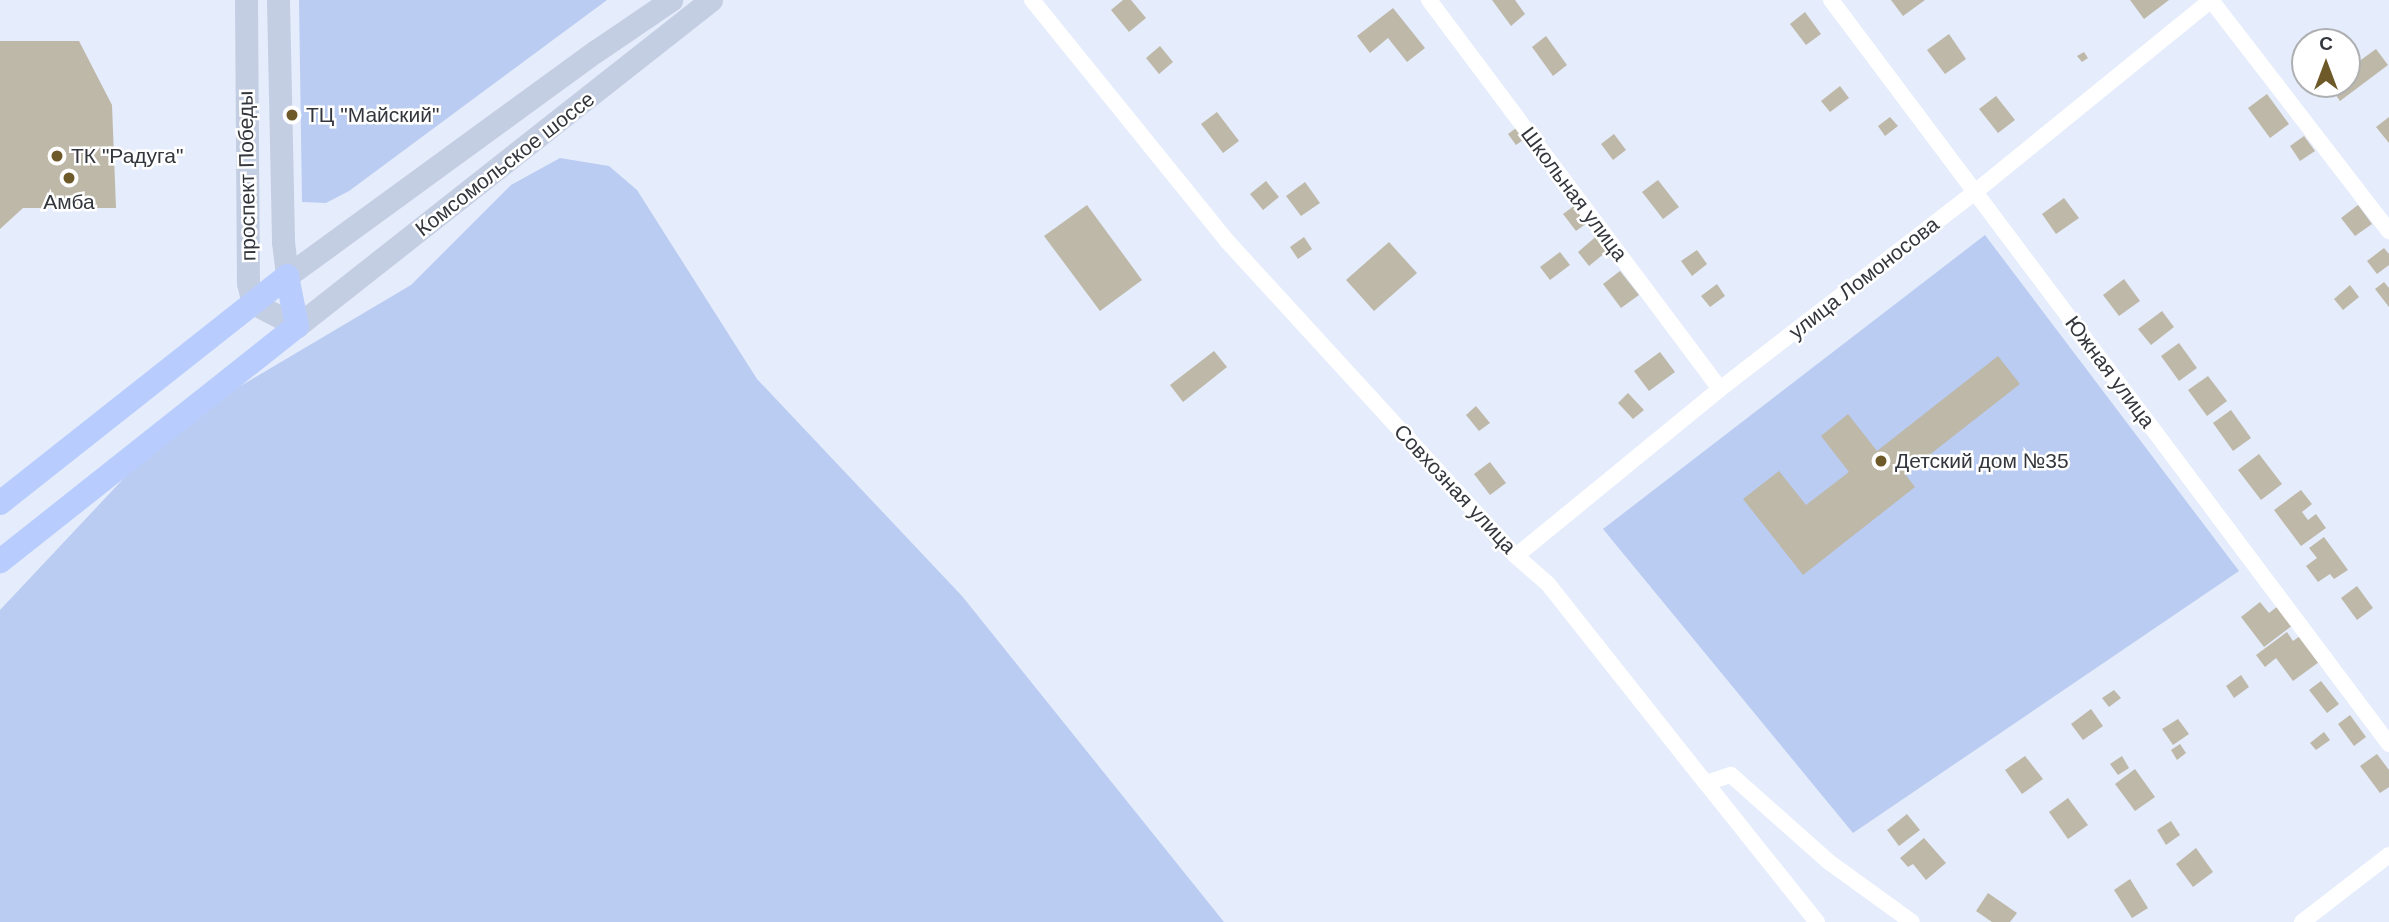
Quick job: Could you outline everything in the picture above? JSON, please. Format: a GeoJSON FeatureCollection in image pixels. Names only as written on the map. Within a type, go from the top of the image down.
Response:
{"type":"FeatureCollection","features":[{"type":"Feature","properties":{"kind":"main road","name":"проспект Победы"},"geometry":{"type":"LineString","coordinates":[[246,0],[248,284],[253,303]]}},
{"type":"Feature","properties":{"kind":"main road","name":"проспект Победы"},"geometry":{"type":"LineString","coordinates":[[278,0],[283,242],[287,276]]}},
{"type":"Feature","properties":{"kind":"main road","name":"Комсомольское шоссе"},"geometry":{"type":"LineString","coordinates":[[0,503],[287,276],[596,51],[671,0]]}},
{"type":"Feature","properties":{"kind":"main road","name":"Комсомольское шоссе"},"geometry":{"type":"LineString","coordinates":[[0,561],[711,0]]}},
{"type":"Feature","properties":{"kind":"main road"},"geometry":{"type":"LineString","coordinates":[[596,51],[618,76]]}},
{"type":"Feature","properties":{"kind":"main road"},"geometry":{"type":"LineString","coordinates":[[287,276],[296,326]]}},
{"type":"Feature","properties":{"kind":"main road"},"geometry":{"type":"LineString","coordinates":[[253,303],[296,326]]}},
{"type":"Feature","properties":{"kind":"street","name":"Совхозная улица"},"geometry":{"type":"LineString","coordinates":[[1032,0],[1227,241],[1516,556],[1548,584],[1817,922]]}},
{"type":"Feature","properties":{"kind":"street","name":"Школьная улица"},"geometry":{"type":"LineString","coordinates":[[1429,0],[1720,389]]}},
{"type":"Feature","properties":{"kind":"street","name":"Южная улица"},"geometry":{"type":"LineString","coordinates":[[1830,0],[2389,744]]}},
{"type":"Feature","properties":{"kind":"street","name":"улица Ломоносова"},"geometry":{"type":"LineString","coordinates":[[1516,556],[1720,389],[1975,192],[2211,0]]}},
{"type":"Feature","properties":{"kind":"street"},"geometry":{"type":"LineString","coordinates":[[2211,0],[2389,231]]}},
{"type":"Feature","properties":{"kind":"street"},"geometry":{"type":"LineString","coordinates":[[1706,783],[1731,775],[1829,862],[1913,922]]}},
{"type":"Feature","properties":{"kind":"street"},"geometry":{"type":"LineString","coordinates":[[2302,922],[2389,855]]}},
{"type":"Feature","properties":{"kind":"shaded area"},"geometry":{"type":"Polygon","coordinates":[[[299,0],[607,0],[349,191],[326,203],[302,202],[299,0]]]}},
{"type":"Feature","properties":{"kind":"shaded area"},"geometry":{"type":"Polygon","coordinates":[[[560,158],[609,166],[637,190],[757,379],[962,596],[1224,922],[0,922],[0,610],[173,426],[411,285],[511,185],[560,158]]]}},
{"type":"Feature","properties":{"kind":"shaded area"},"geometry":{"type":"Polygon","coordinates":[[[1985,235],[2239,571],[1853,833],[1603,529],[1985,235]]]}},
{"type":"Feature","properties":{"kind":"building"},"geometry":{"type":"Polygon","coordinates":[[[1123,0],[1131,0],[1146,18],[1129,32],[1111,10],[1123,0]]]}},
{"type":"Feature","properties":{"kind":"building"},"geometry":{"type":"Polygon","coordinates":[[[1492,0],[1515,0],[1525,14],[1511,26],[1492,0]]]}},
{"type":"Feature","properties":{"kind":"building"},"geometry":{"type":"Polygon","coordinates":[[[1891,0],[1925,0],[1903,16],[1891,0]]]}},
{"type":"Feature","properties":{"kind":"building"},"geometry":{"type":"Polygon","coordinates":[[[2130,0],[2169,0],[2144,19],[2130,0]]]}},
{"type":"Feature","properties":{"kind":"building"},"geometry":{"type":"Polygon","coordinates":[[[1393,8],[1425,48],[1407,62],[1388,38],[1370,53],[1357,36],[1393,8]]]}},
{"type":"Feature","properties":{"kind":"building"},"geometry":{"type":"Polygon","coordinates":[[[1805,12],[1821,34],[1806,45],[1790,24],[1805,12]]]}},
{"type":"Feature","properties":{"kind":"building"},"geometry":{"type":"Polygon","coordinates":[[[1949,34],[1966,59],[1945,74],[1927,50],[1949,34]]]}},
{"type":"Feature","properties":{"kind":"building"},"geometry":{"type":"Polygon","coordinates":[[[1546,36],[1567,65],[1553,76],[1532,47],[1546,36]]]}},
{"type":"Feature","properties":{"kind":"building","name":"ТК \"Радуга\""},"geometry":{"type":"Polygon","coordinates":[[[0,41],[79,41],[112,105],[116,208],[23,208],[0,229],[0,41]]]}},
{"type":"Feature","properties":{"kind":"building"},"geometry":{"type":"Polygon","coordinates":[[[1160,46],[1173,62],[1159,74],[1146,58],[1160,46]]]}},
{"type":"Feature","properties":{"kind":"building"},"geometry":{"type":"Polygon","coordinates":[[[2376,49],[2388,65],[2361,85],[2361,60],[2376,49]]]}},
{"type":"Feature","properties":{"kind":"building"},"geometry":{"type":"Polygon","coordinates":[[[2084,52],[2088,58],[2082,62],[2077,56],[2084,52]]]}},
{"type":"Feature","properties":{"kind":"building"},"geometry":{"type":"Polygon","coordinates":[[[1840,86],[1849,98],[1830,112],[1821,101],[1840,86]]]}},
{"type":"Feature","properties":{"kind":"building"},"geometry":{"type":"Polygon","coordinates":[[[2267,94],[2289,124],[2270,138],[2248,108],[2267,94]]]}},
{"type":"Feature","properties":{"kind":"building"},"geometry":{"type":"Polygon","coordinates":[[[1996,96],[2015,120],[1998,133],[1979,109],[1996,96]]]}},
{"type":"Feature","properties":{"kind":"building"},"geometry":{"type":"Polygon","coordinates":[[[1217,112],[1239,141],[1223,153],[1201,124],[1217,112]]]}},
{"type":"Feature","properties":{"kind":"building"},"geometry":{"type":"Polygon","coordinates":[[[1890,117],[1898,126],[1885,136],[1878,126],[1890,117]]]}},
{"type":"Feature","properties":{"kind":"building"},"geometry":{"type":"Polygon","coordinates":[[[2389,117],[2389,143],[2376,127],[2389,117]]]}},
{"type":"Feature","properties":{"kind":"building"},"geometry":{"type":"Polygon","coordinates":[[[1519,126],[1527,137],[1516,145],[1508,134],[1519,126]]]}},
{"type":"Feature","properties":{"kind":"building"},"geometry":{"type":"Polygon","coordinates":[[[1614,134],[1626,150],[1613,160],[1601,144],[1614,134]]]}},
{"type":"Feature","properties":{"kind":"building"},"geometry":{"type":"Polygon","coordinates":[[[2304,136],[2315,151],[2300,161],[2290,146],[2304,136]]]}},
{"type":"Feature","properties":{"kind":"building"},"geometry":{"type":"Polygon","coordinates":[[[1658,180],[1679,207],[1663,219],[1642,192],[1658,180]]]}},
{"type":"Feature","properties":{"kind":"building"},"geometry":{"type":"Polygon","coordinates":[[[1266,181],[1279,197],[1263,210],[1250,194],[1266,181]]]}},
{"type":"Feature","properties":{"kind":"building"},"geometry":{"type":"Polygon","coordinates":[[[1305,182],[1320,203],[1301,216],[1286,196],[1305,182]]]}},
{"type":"Feature","properties":{"kind":"building"},"geometry":{"type":"Polygon","coordinates":[[[2064,198],[2079,218],[2056,234],[2042,214],[2064,198]]]}},
{"type":"Feature","properties":{"kind":"building"},"geometry":{"type":"Polygon","coordinates":[[[1087,205],[1142,280],[1100,311],[1044,236],[1087,205]]]}},
{"type":"Feature","properties":{"kind":"building"},"geometry":{"type":"Polygon","coordinates":[[[2358,205],[2372,224],[2355,236],[2341,218],[2358,205]]]}},
{"type":"Feature","properties":{"kind":"building"},"geometry":{"type":"Polygon","coordinates":[[[1574,206],[1587,223],[1576,231],[1563,214],[1574,206]]]}},
{"type":"Feature","properties":{"kind":"building"},"geometry":{"type":"Polygon","coordinates":[[[1599,234],[1611,248],[1589,266],[1578,252],[1599,234]]]}},
{"type":"Feature","properties":{"kind":"building"},"geometry":{"type":"Polygon","coordinates":[[[1304,237],[1312,249],[1298,259],[1290,247],[1304,237]]]}},
{"type":"Feature","properties":{"kind":"building"},"geometry":{"type":"Polygon","coordinates":[[[1389,242],[1417,273],[1374,311],[1346,280],[1389,242]]]}},
{"type":"Feature","properties":{"kind":"building"},"geometry":{"type":"Polygon","coordinates":[[[2384,248],[2389,254],[2389,265],[2377,274],[2367,261],[2384,248]]]}},
{"type":"Feature","properties":{"kind":"building"},"geometry":{"type":"Polygon","coordinates":[[[1697,250],[1707,264],[1692,276],[1681,261],[1697,250]]]}},
{"type":"Feature","properties":{"kind":"building"},"geometry":{"type":"Polygon","coordinates":[[[1560,252],[1570,265],[1550,280],[1540,267],[1560,252]]]}},
{"type":"Feature","properties":{"kind":"building"},"geometry":{"type":"Polygon","coordinates":[[[1620,271],[1639,295],[1621,308],[1603,284],[1620,271]]]}},
{"type":"Feature","properties":{"kind":"building"},"geometry":{"type":"Polygon","coordinates":[[[2124,279],[2140,301],[2119,316],[2103,295],[2124,279]]]}},
{"type":"Feature","properties":{"kind":"building"},"geometry":{"type":"Polygon","coordinates":[[[2384,282],[2389,288],[2389,307],[2375,289],[2384,282]]]}},
{"type":"Feature","properties":{"kind":"building"},"geometry":{"type":"Polygon","coordinates":[[[1717,284],[1725,296],[1710,307],[1701,296],[1717,284]]]}},
{"type":"Feature","properties":{"kind":"building"},"geometry":{"type":"Polygon","coordinates":[[[2350,285],[2359,297],[2343,310],[2334,299],[2350,285]]]}},
{"type":"Feature","properties":{"kind":"building"},"geometry":{"type":"Polygon","coordinates":[[[2162,311],[2174,327],[2151,345],[2138,329],[2162,311]]]}},
{"type":"Feature","properties":{"kind":"building"},"geometry":{"type":"Polygon","coordinates":[[[2179,343],[2197,368],[2179,381],[2161,356],[2179,343]]]}},
{"type":"Feature","properties":{"kind":"building"},"geometry":{"type":"Polygon","coordinates":[[[1214,351],[1227,367],[1183,402],[1170,385],[1214,351]]]}},
{"type":"Feature","properties":{"kind":"building"},"geometry":{"type":"Polygon","coordinates":[[[1660,352],[1675,372],[1649,391],[1634,371],[1660,352]]]}},
{"type":"Feature","properties":{"kind":"building","name":"Детский дом №35"},"geometry":{"type":"Polygon","coordinates":[[[1998,356],[2020,384],[1905,474],[1915,487],[1803,575],[1743,499],[1779,471],[1806,505],[1849,472],[1821,436],[1848,414],[1877,451],[1998,356]]]}},
{"type":"Feature","properties":{"kind":"building"},"geometry":{"type":"Polygon","coordinates":[[[2208,376],[2227,401],[2207,416],[2188,390],[2208,376]]]}},
{"type":"Feature","properties":{"kind":"building"},"geometry":{"type":"Polygon","coordinates":[[[1628,393],[1644,410],[1633,419],[1618,403],[1628,393]]]}},
{"type":"Feature","properties":{"kind":"building"},"geometry":{"type":"Polygon","coordinates":[[[1476,406],[1490,423],[1479,431],[1466,415],[1476,406]]]}},
{"type":"Feature","properties":{"kind":"building"},"geometry":{"type":"Polygon","coordinates":[[[2231,410],[2251,438],[2233,451],[2213,423],[2231,410]]]}},
{"type":"Feature","properties":{"kind":"building"},"geometry":{"type":"Polygon","coordinates":[[[2259,454],[2282,484],[2261,500],[2238,470],[2259,454]]]}},
{"type":"Feature","properties":{"kind":"building"},"geometry":{"type":"Polygon","coordinates":[[[1490,462],[1506,483],[1490,495],[1474,474],[1490,462]]]}},
{"type":"Feature","properties":{"kind":"building"},"geometry":{"type":"Polygon","coordinates":[[[2301,490],[2312,504],[2302,512],[2308,520],[2316,514],[2326,528],[2301,546],[2274,510],[2301,490]]]}},
{"type":"Feature","properties":{"kind":"building"},"geometry":{"type":"Polygon","coordinates":[[[2324,537],[2348,570],[2334,579],[2330,574],[2318,582],[2306,566],[2317,558],[2309,548],[2324,537]]]}},
{"type":"Feature","properties":{"kind":"building"},"geometry":{"type":"Polygon","coordinates":[[[2357,586],[2373,608],[2357,620],[2341,598],[2357,586]]]}},
{"type":"Feature","properties":{"kind":"building"},"geometry":{"type":"Polygon","coordinates":[[[2260,602],[2269,613],[2278,606],[2293,625],[2264,647],[2241,617],[2260,602]]]}},
{"type":"Feature","properties":{"kind":"building"},"geometry":{"type":"Polygon","coordinates":[[[2287,632],[2293,641],[2300,636],[2319,662],[2293,681],[2276,658],[2265,667],[2256,655],[2287,632]]]}},
{"type":"Feature","properties":{"kind":"building"},"geometry":{"type":"Polygon","coordinates":[[[2241,675],[2249,687],[2234,698],[2226,686],[2241,675]]]}},
{"type":"Feature","properties":{"kind":"building"},"geometry":{"type":"Polygon","coordinates":[[[2321,681],[2339,704],[2327,713],[2309,690],[2321,681]]]}},
{"type":"Feature","properties":{"kind":"building"},"geometry":{"type":"Polygon","coordinates":[[[2114,690],[2121,698],[2109,707],[2102,698],[2114,690]]]}},
{"type":"Feature","properties":{"kind":"building"},"geometry":{"type":"Polygon","coordinates":[[[2091,709],[2103,726],[2083,740],[2071,724],[2091,709]]]}},
{"type":"Feature","properties":{"kind":"building"},"geometry":{"type":"Polygon","coordinates":[[[2350,715],[2366,737],[2354,746],[2338,724],[2350,715]]]}},
{"type":"Feature","properties":{"kind":"building"},"geometry":{"type":"Polygon","coordinates":[[[2178,719],[2189,734],[2173,745],[2162,729],[2178,719]]]}},
{"type":"Feature","properties":{"kind":"building"},"geometry":{"type":"Polygon","coordinates":[[[2324,732],[2330,740],[2316,750],[2310,743],[2324,732]]]}},
{"type":"Feature","properties":{"kind":"building"},"geometry":{"type":"Polygon","coordinates":[[[2180,744],[2186,753],[2177,760],[2171,750],[2180,744]]]}},
{"type":"Feature","properties":{"kind":"building"},"geometry":{"type":"Polygon","coordinates":[[[2377,754],[2389,770],[2389,787],[2380,793],[2360,766],[2377,754]]]}},
{"type":"Feature","properties":{"kind":"building"},"geometry":{"type":"Polygon","coordinates":[[[2025,756],[2043,779],[2022,794],[2005,770],[2025,756]]]}},
{"type":"Feature","properties":{"kind":"building"},"geometry":{"type":"Polygon","coordinates":[[[2122,756],[2129,768],[2118,775],[2110,764],[2122,756]]]}},
{"type":"Feature","properties":{"kind":"building"},"geometry":{"type":"Polygon","coordinates":[[[2135,769],[2155,797],[2135,811],[2115,784],[2135,769]]]}},
{"type":"Feature","properties":{"kind":"building"},"geometry":{"type":"Polygon","coordinates":[[[2068,798],[2088,825],[2068,839],[2049,812],[2068,798]]]}},
{"type":"Feature","properties":{"kind":"building"},"geometry":{"type":"Polygon","coordinates":[[[1907,814],[1920,830],[1899,846],[1887,830],[1907,814]]]}},
{"type":"Feature","properties":{"kind":"building"},"geometry":{"type":"Polygon","coordinates":[[[2171,821],[2180,835],[2166,845],[2157,830],[2171,821]]]}},
{"type":"Feature","properties":{"kind":"building"},"geometry":{"type":"Polygon","coordinates":[[[1924,838],[1946,863],[1926,880],[1913,864],[1908,867],[1900,858],[1924,838]]]}},
{"type":"Feature","properties":{"kind":"building"},"geometry":{"type":"Polygon","coordinates":[[[2196,848],[2213,872],[2193,887],[2176,864],[2196,848]]]}},
{"type":"Feature","properties":{"kind":"building"},"geometry":{"type":"Polygon","coordinates":[[[2130,879],[2148,908],[2132,918],[2114,890],[2130,879]]]}},
{"type":"Feature","properties":{"kind":"building"},"geometry":{"type":"Polygon","coordinates":[[[1988,893],[2017,913],[2010,922],[1992,922],[1976,911],[1988,893]]]}},
{"type":"Feature","properties":{"kind":"place","name":"ТЦ \"Майский\""},"geometry":{"type":"Point","coordinates":[292,115]}},
{"type":"Feature","properties":{"kind":"place","name":"ТК \"Радуга\""},"geometry":{"type":"Point","coordinates":[57,156]}},
{"type":"Feature","properties":{"kind":"place","name":"Амба"},"geometry":{"type":"Point","coordinates":[69,178]}},
{"type":"Feature","properties":{"kind":"place","name":"Детский дом №35"},"geometry":{"type":"Point","coordinates":[1881,461]}}]}
